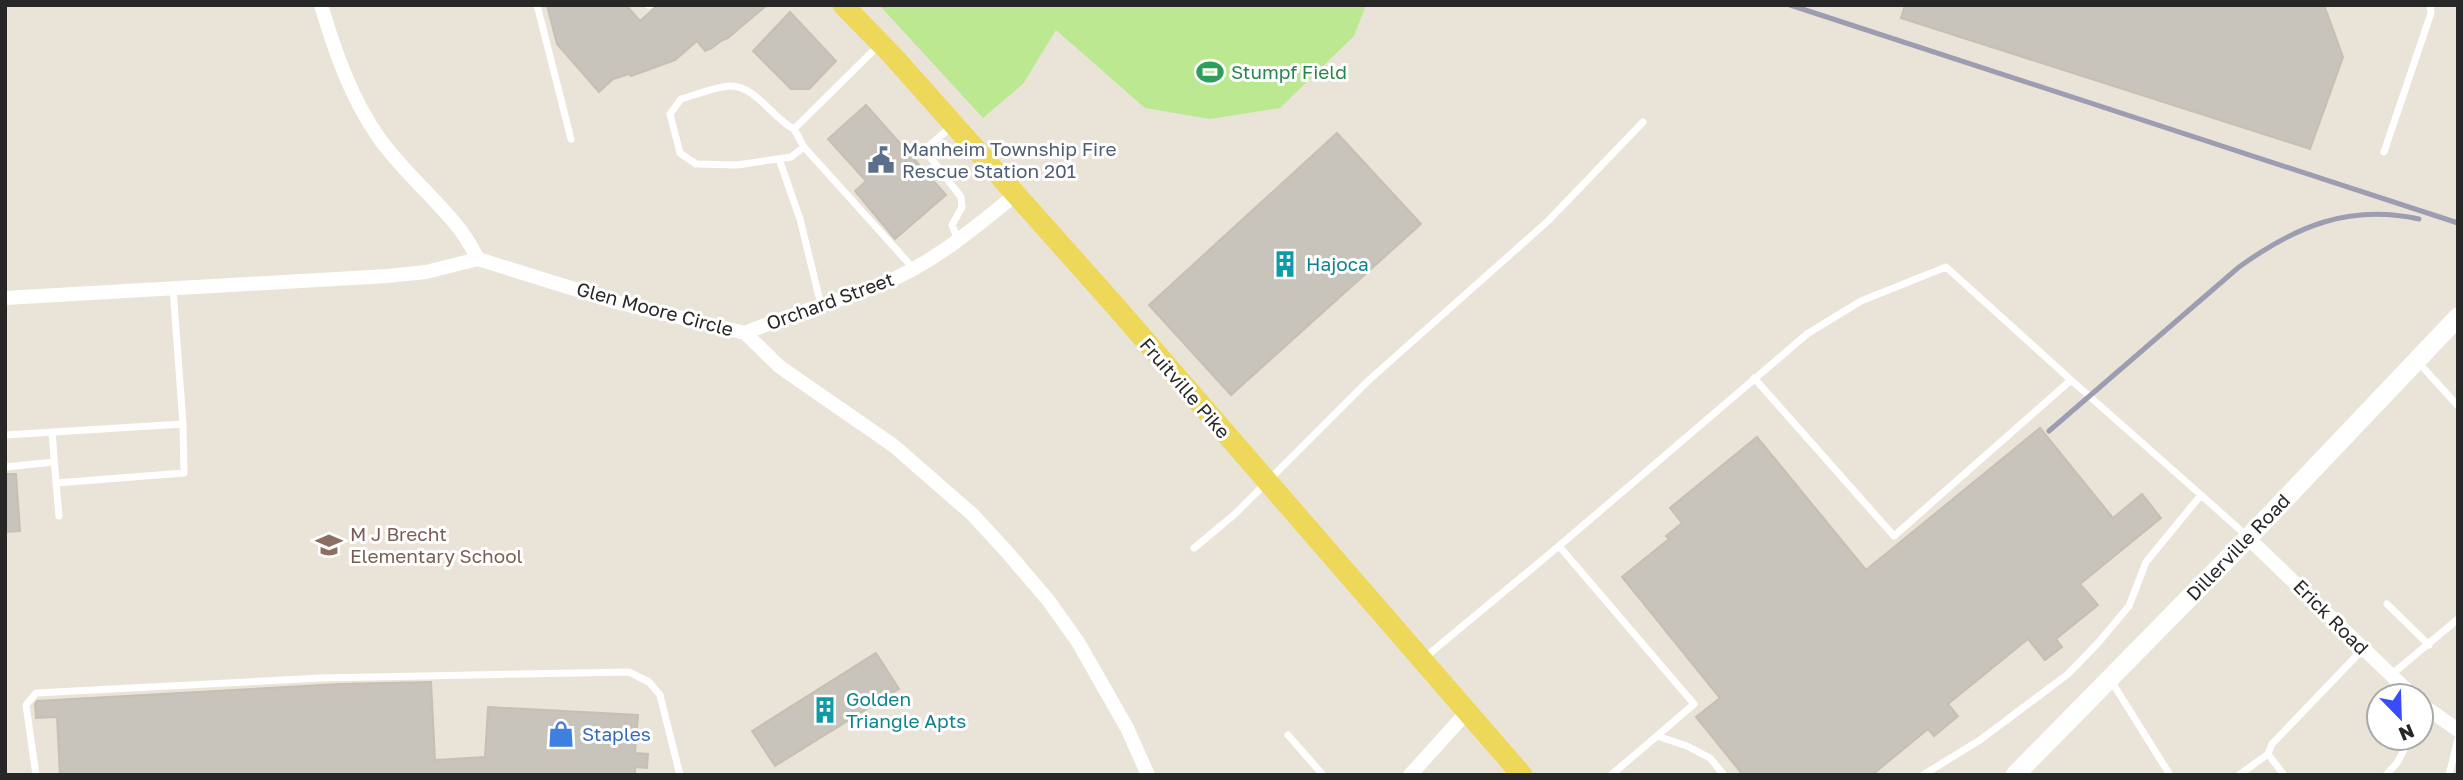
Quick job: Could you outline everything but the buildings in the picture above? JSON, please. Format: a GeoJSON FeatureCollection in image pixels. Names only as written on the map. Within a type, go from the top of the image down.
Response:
{"type":"FeatureCollection","features":[{"type":"Feature","properties":{"kind":"main road","name":"Fruitville Pike"},"geometry":{"type":"LineString","coordinates":[[843,5],[1117,308],[1522,775]]}},
{"type":"Feature","properties":{"kind":"main road","name":"Dillerville Road"},"geometry":{"type":"LineString","coordinates":[[2015,775],[2248,538],[2458,318]]}},
{"type":"Feature","properties":{"kind":"street"},"geometry":{"type":"LineString","coordinates":[[5,298],[387,276],[426,272],[478,259],[461,231],[421,189],[372,126],[338,58],[321,5]]}},
{"type":"Feature","properties":{"kind":"street","name":"Orchard Street"},"geometry":{"type":"LineString","coordinates":[[745,333],[878,286],[914,269],[959,241],[1015,195]]}},
{"type":"Feature","properties":{"kind":"street","name":"Glen Moore Circle"},"geometry":{"type":"LineString","coordinates":[[478,259],[616,302],[745,333],[790,374],[894,446],[942,486],[1007,552],[1048,600],[1079,642],[1127,728],[1148,775]]}},
{"type":"Feature","properties":{"kind":"street","name":"Erick Road"},"geometry":{"type":"LineString","coordinates":[[2248,538],[2398,682]]}},
{"type":"Feature","properties":{"kind":"street"},"geometry":{"type":"LineString","coordinates":[[1410,775],[1467,712]]}},
{"type":"Feature","properties":{"kind":"street"},"geometry":{"type":"LineString","coordinates":[[2435,714],[2458,730]]}},
{"type":"Feature","properties":{"kind":"lane"},"geometry":{"type":"LineString","coordinates":[[537,5],[571,139]]}},
{"type":"Feature","properties":{"kind":"lane"},"geometry":{"type":"LineString","coordinates":[[2384,152],[2431,13],[2430,5]]}},
{"type":"Feature","properties":{"kind":"lane"},"geometry":{"type":"LineString","coordinates":[[794,129],[881,44]]}},
{"type":"Feature","properties":{"kind":"lane"},"geometry":{"type":"LineString","coordinates":[[804,147],[791,158],[737,165],[696,164],[680,153],[670,114],[681,99],[731,86],[750,92],[782,123],[794,129],[804,147],[914,269]]}},
{"type":"Feature","properties":{"kind":"lane"},"geometry":{"type":"LineString","coordinates":[[1194,548],[1235,514],[1265,481],[1369,380],[1548,221],[1643,122]]}},
{"type":"Feature","properties":{"kind":"lane"},"geometry":{"type":"LineString","coordinates":[[953,125],[930,145],[927,153],[962,201],[952,225],[959,241]]}},
{"type":"Feature","properties":{"kind":"lane"},"geometry":{"type":"LineString","coordinates":[[779,159],[800,219],[821,305]]}},
{"type":"Feature","properties":{"kind":"lane"},"geometry":{"type":"LineString","coordinates":[[1422,660],[1807,334],[1861,301],[1946,267],[2248,538]]}},
{"type":"Feature","properties":{"kind":"lane"},"geometry":{"type":"LineString","coordinates":[[56,483],[184,473],[173,289]]}},
{"type":"Feature","properties":{"kind":"lane"},"geometry":{"type":"LineString","coordinates":[[2416,361],[2458,406]]}},
{"type":"Feature","properties":{"kind":"lane"},"geometry":{"type":"LineString","coordinates":[[1754,378],[1894,536],[2071,380]]}},
{"type":"Feature","properties":{"kind":"lane"},"geometry":{"type":"LineString","coordinates":[[5,435],[183,424]]}},
{"type":"Feature","properties":{"kind":"lane"},"geometry":{"type":"LineString","coordinates":[[52,432],[59,516]]}},
{"type":"Feature","properties":{"kind":"lane"},"geometry":{"type":"LineString","coordinates":[[5,467],[54,462]]}},
{"type":"Feature","properties":{"kind":"lane"},"geometry":{"type":"LineString","coordinates":[[1923,775],[1980,740],[2068,674],[2129,606],[2146,562],[2200,495]]}},
{"type":"Feature","properties":{"kind":"lane"},"geometry":{"type":"LineString","coordinates":[[1559,546],[1694,704],[1611,775]]}},
{"type":"Feature","properties":{"kind":"lane"},"geometry":{"type":"LineString","coordinates":[[2387,604],[2428,645]]}},
{"type":"Feature","properties":{"kind":"lane"},"geometry":{"type":"LineString","coordinates":[[2391,676],[2458,619]]}},
{"type":"Feature","properties":{"kind":"lane"},"geometry":{"type":"LineString","coordinates":[[2239,775],[2268,754],[2272,744],[2363,649]]}},
{"type":"Feature","properties":{"kind":"lane"},"geometry":{"type":"LineString","coordinates":[[36,775],[26,705],[36,693],[321,678],[629,672],[649,682],[660,695],[680,775]]}},
{"type":"Feature","properties":{"kind":"lane"},"geometry":{"type":"LineString","coordinates":[[2110,679],[2169,775]]}},
{"type":"Feature","properties":{"kind":"lane"},"geometry":{"type":"LineString","coordinates":[[1288,735],[1323,775]]}},
{"type":"Feature","properties":{"kind":"lane"},"geometry":{"type":"LineString","coordinates":[[1657,736],[1710,758],[1724,775]]}},
{"type":"Feature","properties":{"kind":"lane"},"geometry":{"type":"LineString","coordinates":[[2449,775],[2458,739]]}},
{"type":"Feature","properties":{"kind":"lane"},"geometry":{"type":"LineString","coordinates":[[2386,775],[2402,752]]}},
{"type":"Feature","properties":{"kind":"lane"},"geometry":{"type":"LineString","coordinates":[[2268,754],[2284,775]]}},
{"type":"Feature","properties":{"kind":"green space","name":"Stumpf Field"},"geometry":{"type":"Polygon","coordinates":[[[1366,5],[1354,36],[1280,108],[1210,119],[1145,108],[1056,30],[1023,84],[983,118],[881,7],[1366,5]]]}},
{"type":"Feature","properties":{"kind":"railway"},"geometry":{"type":"LineString","coordinates":[[1790,5],[2458,223]]}},
{"type":"Feature","properties":{"kind":"railway"},"geometry":{"type":"LineString","coordinates":[[2049,431],[2239,267],[2281,240],[2324,222],[2346,217],[2369,214],[2419,219]]}},
{"type":"Feature","properties":{"kind":"place","name":"Stumpf Field"},"geometry":{"type":"Point","coordinates":[1210,72]}},
{"type":"Feature","properties":{"kind":"place","name":"Manheim Township Fire Rescue Station 201"},"geometry":{"type":"Point","coordinates":[881,160]}},
{"type":"Feature","properties":{"kind":"place","name":"Hajoca"},"geometry":{"type":"Point","coordinates":[1285,264]}},
{"type":"Feature","properties":{"kind":"place","name":"M J Brecht Elementary School"},"geometry":{"type":"Point","coordinates":[329,545]}},
{"type":"Feature","properties":{"kind":"place","name":"Golden Triangle Apts"},"geometry":{"type":"Point","coordinates":[825,710]}},
{"type":"Feature","properties":{"kind":"place","name":"Staples"},"geometry":{"type":"Point","coordinates":[561,734]}}]}
